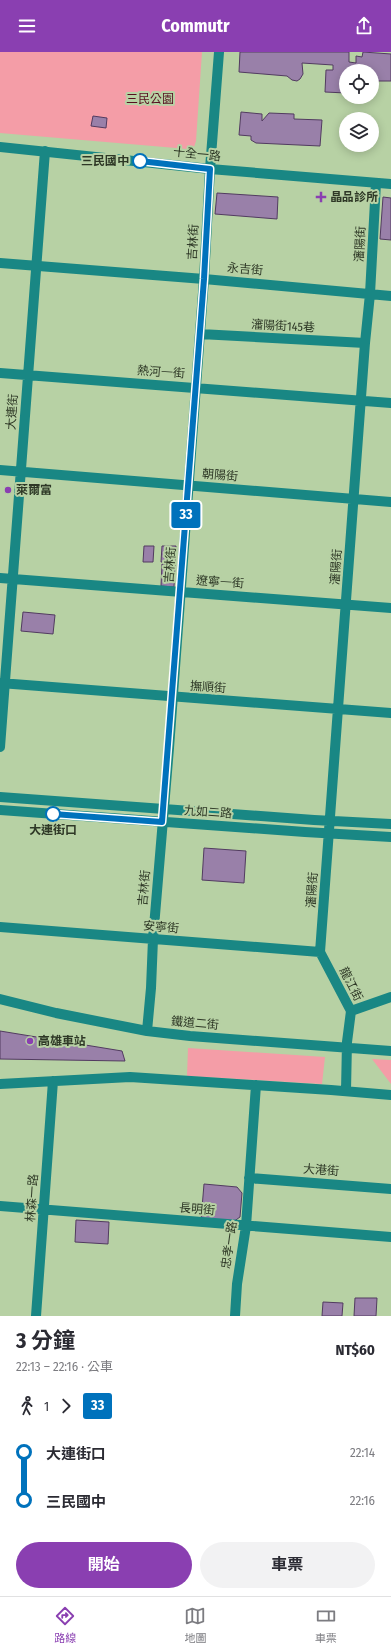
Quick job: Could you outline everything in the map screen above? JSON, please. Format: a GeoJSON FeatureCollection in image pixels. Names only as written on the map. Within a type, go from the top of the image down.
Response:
{"type":"FeatureCollection","features":[{"type":"Feature","properties":{"kind":"street","name":"吉林街"},"geometry":{"type":"LineString","coordinates":[[147,1031],[189,485],[219,52]]}},
{"type":"Feature","properties":{"kind":"street","name":"十全一路"},"geometry":{"type":"LineString","coordinates":[[0,147],[210,169],[391,184]]}},
{"type":"Feature","properties":{"kind":"street","name":"大連街"},"geometry":{"type":"LineString","coordinates":[[0,747],[2,683],[13,579],[46,151]]}},
{"type":"Feature","properties":{"kind":"street","name":"瀋陽街"},"geometry":{"type":"LineString","coordinates":[[320,952],[360,401],[370,294],[376,183]]}},
{"type":"Feature","properties":{"kind":"street","name":"永吉街"},"geometry":{"type":"LineString","coordinates":[[0,263],[204,279],[391,296]]}},
{"type":"Feature","properties":{"kind":"street","name":"瀋陽街145巷"},"geometry":{"type":"LineString","coordinates":[[200,334],[365,344]]}},
{"type":"Feature","properties":{"kind":"street","name":"熱河一街"},"geometry":{"type":"LineString","coordinates":[[0,373],[391,403]]}},
{"type":"Feature","properties":{"kind":"street","name":"朝陽街"},"geometry":{"type":"LineString","coordinates":[[0,470],[391,502]]}},
{"type":"Feature","properties":{"kind":"street","name":"遼寧一街"},"geometry":{"type":"LineString","coordinates":[[0,578],[391,608]]}},
{"type":"Feature","properties":{"kind":"street","name":"撫順街"},"geometry":{"type":"LineString","coordinates":[[2,683],[391,713]]}},
{"type":"Feature","properties":{"kind":"street","name":"九如二路"},"geometry":{"type":"LineString","coordinates":[[0,797],[330,821],[391,824]]}},
{"type":"Feature","properties":{"kind":"street","name":"九如二路"},"geometry":{"type":"LineString","coordinates":[[0,810],[391,837]]}},
{"type":"Feature","properties":{"kind":"street","name":"安寧街"},"geometry":{"type":"LineString","coordinates":[[0,927],[320,952]]}},
{"type":"Feature","properties":{"kind":"street","name":"龍江街"},"geometry":{"type":"LineString","coordinates":[[320,952],[350,1011],[391,997]]}},
{"type":"Feature","properties":{"kind":"street","name":"鐵道二街"},"geometry":{"type":"LineString","coordinates":[[0,999],[56,1013],[147,1031],[190,1036],[391,1051]]}},
{"type":"Feature","properties":{"kind":"street"},"geometry":{"type":"LineString","coordinates":[[346,1091],[350,1011]]}},
{"type":"Feature","properties":{"kind":"street"},"geometry":{"type":"LineString","coordinates":[[0,1084],[130,1077],[391,1095]]}},
{"type":"Feature","properties":{"kind":"street","name":"林森一路"},"geometry":{"type":"LineString","coordinates":[[36,1316],[53,1081]]}},
{"type":"Feature","properties":{"kind":"street","name":"忠孝一路"},"geometry":{"type":"LineString","coordinates":[[235,1316],[237,1284],[246,1226],[256,1086]]}},
{"type":"Feature","properties":{"kind":"street","name":"大港街"},"geometry":{"type":"LineString","coordinates":[[249,1178],[391,1189]]}},
{"type":"Feature","properties":{"kind":"street","name":"長明街"},"geometry":{"type":"LineString","coordinates":[[0,1206],[391,1237]]}},
{"type":"Feature","properties":{"kind":"green space","name":"三民公園"},"geometry":{"type":"Polygon","coordinates":[[[0,52],[202,52],[196,141],[194,147],[188,149],[0,133],[0,52]]]}},
{"type":"Feature","properties":{"kind":"green space"},"geometry":{"type":"Polygon","coordinates":[[[188,1048],[325,1057],[322,1084],[187,1076],[188,1048]]]}},
{"type":"Feature","properties":{"kind":"green space"},"geometry":{"type":"Polygon","coordinates":[[[372,1059],[391,1060],[391,1084],[372,1059]]]}},
{"type":"Feature","properties":{"kind":"building"},"geometry":{"type":"Polygon","coordinates":[[[240,52],[349,52],[349,62],[356,63],[356,56],[362,57],[363,52],[391,54],[391,81],[379,81],[379,64],[339,64],[339,93],[325,92],[326,70],[333,70],[333,65],[302,63],[303,74],[297,81],[292,80],[287,76],[239,72],[240,52]]]}},
{"type":"Feature","properties":{"kind":"building"},"geometry":{"type":"Polygon","coordinates":[[[241,112],[262,114],[262,121],[269,113],[294,114],[294,119],[322,120],[320,146],[256,143],[251,140],[251,136],[239,135],[241,112]]]}},
{"type":"Feature","properties":{"kind":"building"},"geometry":{"type":"Polygon","coordinates":[[[93,116],[107,118],[106,128],[91,126],[93,116]]]}},
{"type":"Feature","properties":{"kind":"building"},"geometry":{"type":"Polygon","coordinates":[[[217,193],[278,197],[277,219],[215,214],[217,193]]]}},
{"type":"Feature","properties":{"kind":"building"},"geometry":{"type":"Polygon","coordinates":[[[383,197],[391,198],[391,240],[380,239],[383,197]]]}},
{"type":"Feature","properties":{"kind":"building"},"geometry":{"type":"Polygon","coordinates":[[[144,546],[154,546],[153,562],[143,562],[144,546]]]}},
{"type":"Feature","properties":{"kind":"building"},"geometry":{"type":"Polygon","coordinates":[[[162,546],[176,546],[175,562],[161,562],[162,546]]]}},
{"type":"Feature","properties":{"kind":"building"},"geometry":{"type":"Polygon","coordinates":[[[162,564],[175,565],[174,587],[161,586],[162,564]]]}},
{"type":"Feature","properties":{"kind":"building"},"geometry":{"type":"Polygon","coordinates":[[[23,612],[55,615],[53,634],[21,631],[23,612]]]}},
{"type":"Feature","properties":{"kind":"building"},"geometry":{"type":"Polygon","coordinates":[[[204,848],[246,851],[244,883],[202,880],[204,848]]]}},
{"type":"Feature","properties":{"kind":"building","name":"高雄車站"},"geometry":{"type":"Polygon","coordinates":[[[0,1031],[122,1051],[125,1061],[0,1059],[0,1031]]]}},
{"type":"Feature","properties":{"kind":"building"},"geometry":{"type":"Polygon","coordinates":[[[204,1184],[237,1187],[242,1193],[240,1217],[233,1222],[201,1220],[204,1184]]]}},
{"type":"Feature","properties":{"kind":"building"},"geometry":{"type":"Polygon","coordinates":[[[76,1220],[109,1222],[108,1244],[75,1242],[76,1220]]]}},
{"type":"Feature","properties":{"kind":"building"},"geometry":{"type":"Polygon","coordinates":[[[355,1298],[377,1298],[376,1316],[354,1316],[355,1298]]]}},
{"type":"Feature","properties":{"kind":"building"},"geometry":{"type":"Polygon","coordinates":[[[323,1302],[343,1303],[342,1316],[322,1316],[323,1302]]]}},
{"type":"Feature","properties":{"kind":"bus line","name":"33"},"geometry":{"type":"LineString","coordinates":[[53,814],[162,822],[170,735],[204,279],[210,169],[140,161]]}},
{"type":"Feature","properties":{"kind":"place","name":"三民國中"},"geometry":{"type":"Point","coordinates":[140,161]}},
{"type":"Feature","properties":{"kind":"place","name":"晶品診所"},"geometry":{"type":"Point","coordinates":[321,197]}},
{"type":"Feature","properties":{"kind":"place","name":"萊爾富"},"geometry":{"type":"Point","coordinates":[8,490]}},
{"type":"Feature","properties":{"kind":"place","name":"大連街口"},"geometry":{"type":"Point","coordinates":[53,814]}},
{"type":"Feature","properties":{"kind":"place","name":"高雄車站"},"geometry":{"type":"Point","coordinates":[30,1041]}}]}
